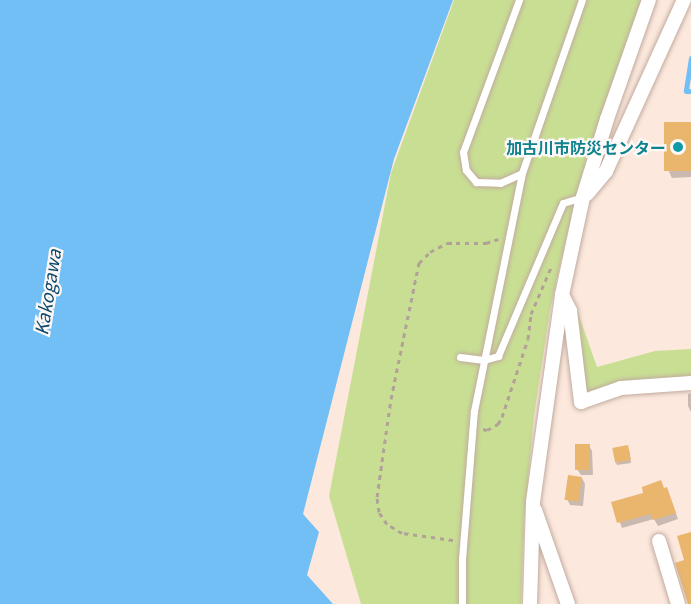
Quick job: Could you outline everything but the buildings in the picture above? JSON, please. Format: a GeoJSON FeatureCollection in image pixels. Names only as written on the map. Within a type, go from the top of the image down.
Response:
{"type":"FeatureCollection","features":[{"type":"Feature","properties":{"kind":"street"},"geometry":{"type":"LineString","coordinates":[[530,604],[532,502],[562,295],[584,197],[607,119],[649,0]]}},
{"type":"Feature","properties":{"kind":"street"},"geometry":{"type":"LineString","coordinates":[[584,197],[606,171],[684,0]]}},
{"type":"Feature","properties":{"kind":"street"},"geometry":{"type":"LineString","coordinates":[[562,295],[570,311],[581,402],[621,388],[691,383]]}},
{"type":"Feature","properties":{"kind":"street"},"geometry":{"type":"LineString","coordinates":[[532,502],[568,604]]}},
{"type":"Feature","properties":{"kind":"street"},"geometry":{"type":"LineString","coordinates":[[659,541],[678,604]]}},
{"type":"Feature","properties":{"kind":"lane"},"geometry":{"type":"LineString","coordinates":[[519,0],[463,152],[466,170],[476,182],[500,183],[522,173]]}},
{"type":"Feature","properties":{"kind":"lane"},"geometry":{"type":"LineString","coordinates":[[462,604],[463,542],[473,428],[484,360],[522,173],[582,0]]}},
{"type":"Feature","properties":{"kind":"lane"},"geometry":{"type":"LineString","coordinates":[[460,357],[484,360],[498,356],[562,203],[584,197]]}},
{"type":"Feature","properties":{"kind":"path"},"geometry":{"type":"LineString","coordinates":[[463,542],[402,533],[387,524],[379,512],[377,497],[391,399],[419,263],[430,252],[447,243],[486,243],[510,234]]}},
{"type":"Feature","properties":{"kind":"path"},"geometry":{"type":"LineString","coordinates":[[473,428],[487,430],[498,424],[502,417],[528,339],[531,314],[554,261]]}},
{"type":"Feature","properties":{"kind":"green space"},"geometry":{"type":"Polygon","coordinates":[[[454,0],[644,0],[599,128],[567,235],[550,310],[534,416],[524,524],[521,604],[361,604],[329,496],[391,173],[454,0]]]}},
{"type":"Feature","properties":{"kind":"green space"},"geometry":{"type":"Polygon","coordinates":[[[578,313],[597,367],[655,351],[691,349],[691,377],[625,382],[584,394],[574,314],[578,313]]]}},
{"type":"Feature","properties":{"kind":"water","name":"Kakogawa"},"geometry":{"type":"Polygon","coordinates":[[[0,0],[453,0],[394,159],[303,514],[319,532],[307,575],[333,604],[0,604],[0,0]]]}},
{"type":"Feature","properties":{"kind":"waterway"},"geometry":{"type":"LineString","coordinates":[[691,58],[686,91],[691,91]]}},
{"type":"Feature","properties":{"kind":"place","name":"加古川市防災センター"},"geometry":{"type":"Point","coordinates":[678,147]}}]}
